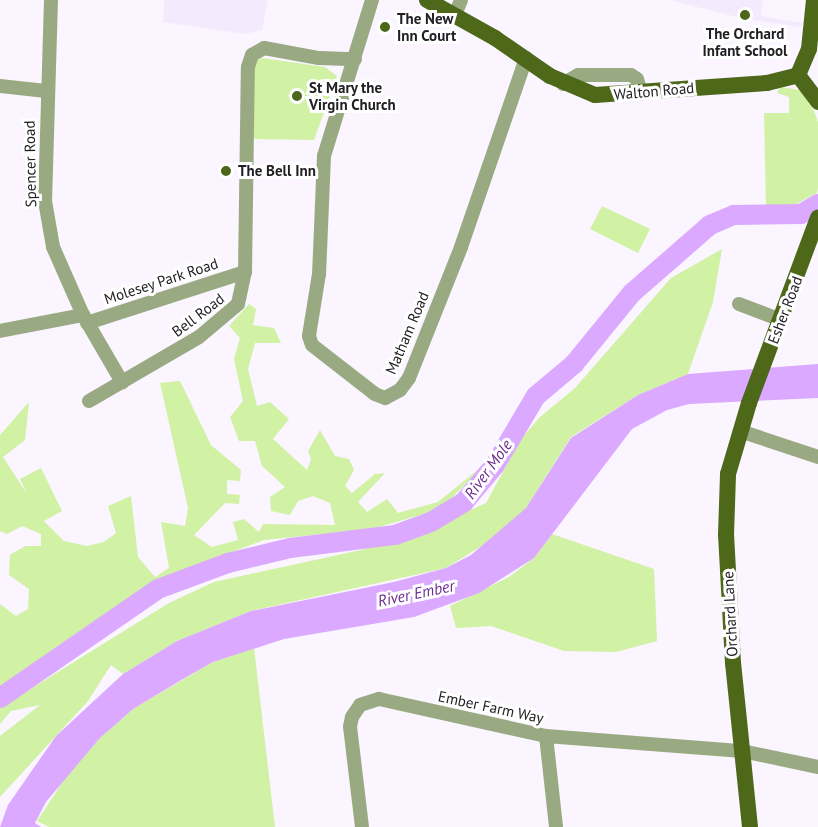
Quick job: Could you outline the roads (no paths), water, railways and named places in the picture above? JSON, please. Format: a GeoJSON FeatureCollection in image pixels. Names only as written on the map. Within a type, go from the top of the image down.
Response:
{"type":"FeatureCollection","features":[{"type":"Feature","properties":{"kind":"main road","name":"Walton Road"},"geometry":{"type":"LineString","coordinates":[[427,0],[458,8],[563,84],[595,95],[767,83],[798,75]]}},
{"type":"Feature","properties":{"kind":"main road"},"geometry":{"type":"LineString","coordinates":[[814,0],[809,49],[798,75],[818,102]]}},
{"type":"Feature","properties":{"kind":"main road","name":"Esher Road"},"geometry":{"type":"LineString","coordinates":[[749,403],[817,222]]}},
{"type":"Feature","properties":{"kind":"main road","name":"Orchard Lane"},"geometry":{"type":"LineString","coordinates":[[749,403],[728,474],[726,535],[750,827]]}},
{"type":"Feature","properties":{"kind":"street","name":"Spencer Road"},"geometry":{"type":"LineString","coordinates":[[51,0],[46,91],[45,201],[53,248],[85,319],[122,382]]}},
{"type":"Feature","properties":{"kind":"street","name":"Matham Road"},"geometry":{"type":"LineString","coordinates":[[372,0],[324,156],[321,252],[309,336],[312,345],[375,394],[385,398],[400,390],[409,378],[461,248],[526,58]]}},
{"type":"Feature","properties":{"kind":"street","name":"Bell Road"},"geometry":{"type":"LineString","coordinates":[[89,401],[172,354],[231,313],[241,298],[246,272],[248,67],[254,52],[264,48],[319,58],[354,59]]}},
{"type":"Feature","properties":{"kind":"street"},"geometry":{"type":"LineString","coordinates":[[0,86],[46,91]]}},
{"type":"Feature","properties":{"kind":"street","name":"Molesey Park Road"},"geometry":{"type":"LineString","coordinates":[[0,331],[85,319],[246,272]]}},
{"type":"Feature","properties":{"kind":"street"},"geometry":{"type":"LineString","coordinates":[[739,304],[781,320]]}},
{"type":"Feature","properties":{"kind":"street"},"geometry":{"type":"LineString","coordinates":[[740,431],[818,457]]}},
{"type":"Feature","properties":{"kind":"street","name":"Ember Farm Way"},"geometry":{"type":"LineString","coordinates":[[362,827],[350,727],[360,705],[379,699],[546,736],[742,751],[818,766]]}},
{"type":"Feature","properties":{"kind":"street"},"geometry":{"type":"LineString","coordinates":[[546,736],[556,827]]}},
{"type":"Feature","properties":{"kind":"water","name":"River Ember"},"geometry":{"type":"Polygon","coordinates":[[[818,364],[818,398],[689,404],[667,410],[632,429],[534,558],[479,593],[414,617],[284,639],[213,662],[133,709],[99,739],[46,802],[35,823],[41,827],[0,827],[8,805],[56,736],[123,674],[177,641],[251,611],[394,582],[446,568],[471,555],[526,508],[571,438],[638,395],[688,374],[818,364]]]}},
{"type":"Feature","properties":{"kind":"waterway","name":"River Mole"},"geometry":{"type":"LineString","coordinates":[[0,698],[158,589],[228,563],[290,548],[395,535],[431,522],[464,502],[495,465],[536,396],[574,364],[632,293],[710,225],[734,215],[801,214],[818,204]]}},
{"type":"Feature","properties":{"kind":"place","name":"The Orchard Infant School"},"geometry":{"type":"Point","coordinates":[745,15]}},
{"type":"Feature","properties":{"kind":"place","name":"The New Inn Court"},"geometry":{"type":"Point","coordinates":[385,27]}},
{"type":"Feature","properties":{"kind":"place","name":"St Mary the Virgin Church"},"geometry":{"type":"Point","coordinates":[297,96]}},
{"type":"Feature","properties":{"kind":"place","name":"The Bell Inn"},"geometry":{"type":"Point","coordinates":[226,171]}}]}
